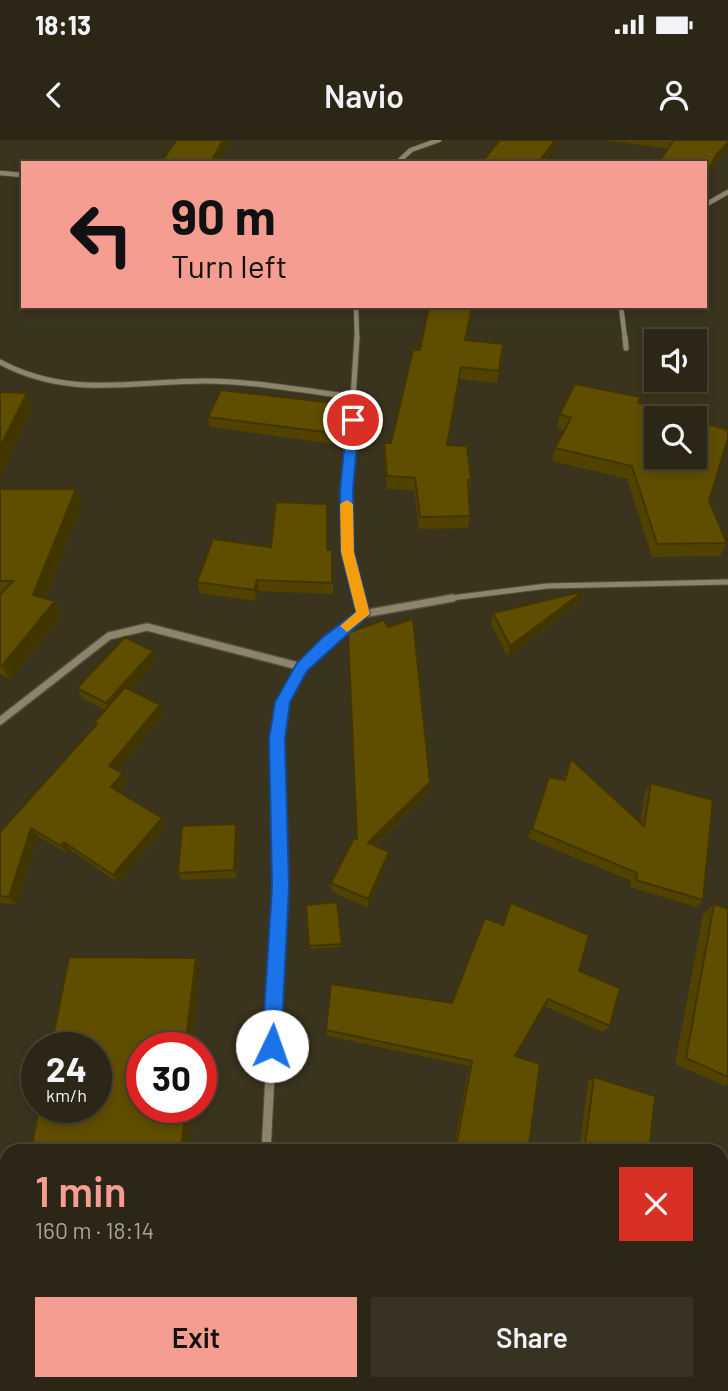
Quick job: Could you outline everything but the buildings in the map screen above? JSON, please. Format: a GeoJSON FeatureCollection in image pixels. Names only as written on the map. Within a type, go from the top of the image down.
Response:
{"type":"FeatureCollection","features":[{"type":"Feature","properties":{"kind":"street"},"geometry":{"type":"LineString","coordinates":[[426,140],[432,142]]}},
{"type":"Feature","properties":{"kind":"street"},"geometry":{"type":"LineString","coordinates":[[399,161],[411,150],[439,140]]}},
{"type":"Feature","properties":{"kind":"street"},"geometry":{"type":"LineString","coordinates":[[0,173],[21,175]]}},
{"type":"Feature","properties":{"kind":"street"},"geometry":{"type":"LineString","coordinates":[[707,204],[728,192]]}},
{"type":"Feature","properties":{"kind":"street"},"geometry":{"type":"LineString","coordinates":[[356,308],[358,354],[347,490],[347,552],[363,614]]}},
{"type":"Feature","properties":{"kind":"street"},"geometry":{"type":"LineString","coordinates":[[621,308],[626,348]]}},
{"type":"Feature","properties":{"kind":"street"},"geometry":{"type":"LineString","coordinates":[[0,362],[12,370],[53,384],[206,381],[355,397]]}},
{"type":"Feature","properties":{"kind":"street"},"geometry":{"type":"LineString","coordinates":[[266,1144],[280,887],[277,739],[282,702],[302,667],[328,641],[363,614],[467,595],[547,586],[728,582]]}},
{"type":"Feature","properties":{"kind":"street"},"geometry":{"type":"LineString","coordinates":[[0,721],[110,636],[147,627],[302,667]]}},
{"type":"Feature","properties":{"kind":"slow traffic"},"geometry":{"type":"LineString","coordinates":[[347,504],[347,552],[363,614],[347,626]]}},
{"type":"Feature","properties":{"kind":"route"},"geometry":{"type":"LineString","coordinates":[[272,1046],[280,887],[277,739],[282,702],[302,667],[328,641],[363,614],[347,552],[347,490],[353,420]]}}]}
